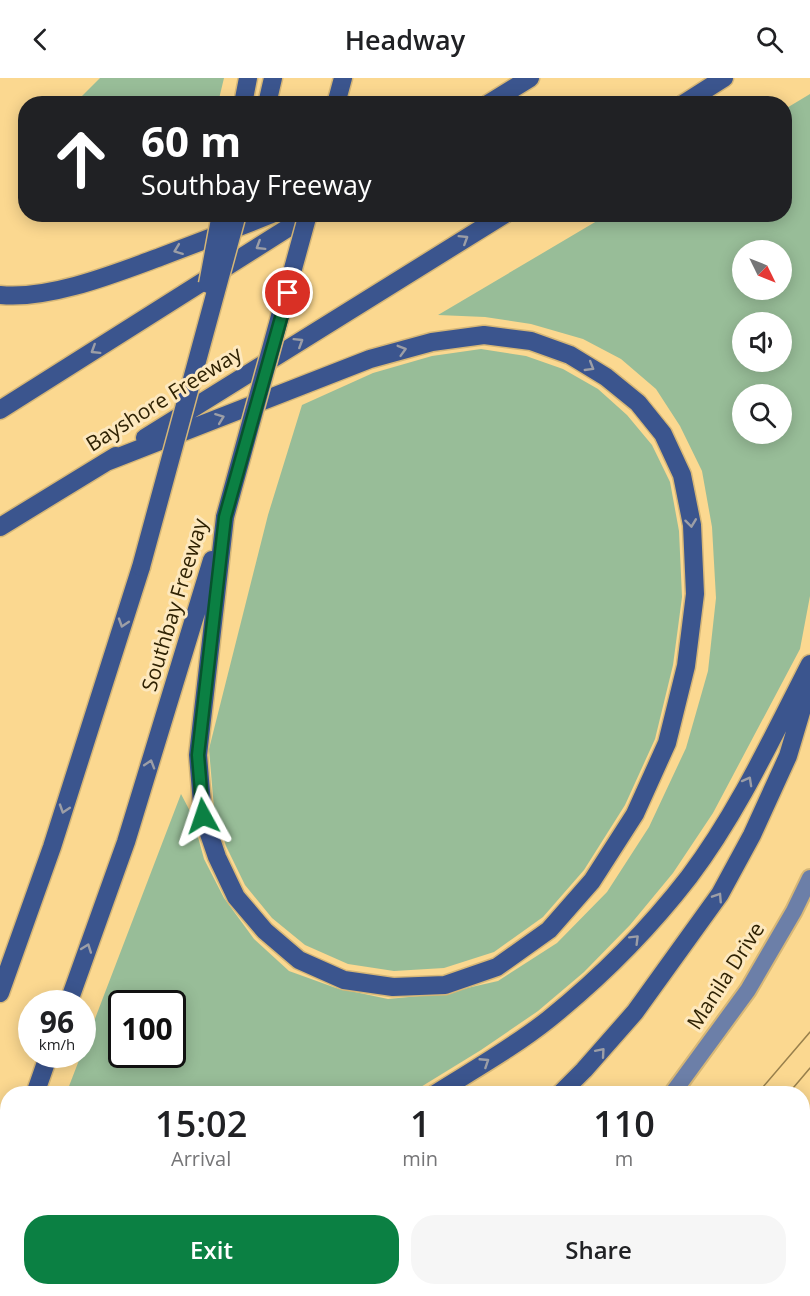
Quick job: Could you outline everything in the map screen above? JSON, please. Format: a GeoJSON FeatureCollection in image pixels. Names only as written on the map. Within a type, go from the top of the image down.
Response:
{"type":"FeatureCollection","features":[{"type":"Feature","properties":{"kind":"highway"},"geometry":{"type":"LineString","coordinates":[[245,96],[248,78]]}},
{"type":"Feature","properties":{"kind":"highway"},"geometry":{"type":"LineString","coordinates":[[269,96],[273,78]]}},
{"type":"Feature","properties":{"kind":"highway"},"geometry":{"type":"LineString","coordinates":[[338,96],[343,78]]}},
{"type":"Feature","properties":{"kind":"highway"},"geometry":{"type":"LineString","coordinates":[[501,96],[530,78]]}},
{"type":"Feature","properties":{"kind":"highway"},"geometry":{"type":"LineString","coordinates":[[696,96],[724,78]]}},
{"type":"Feature","properties":{"kind":"highway"},"geometry":{"type":"LineString","coordinates":[[179,433],[219,222]]}},
{"type":"Feature","properties":{"kind":"highway","name":"Southbay Freeway"},"geometry":{"type":"LineString","coordinates":[[0,993],[52,847],[141,567],[235,222]]}},
{"type":"Feature","properties":{"kind":"highway"},"geometry":{"type":"LineString","coordinates":[[0,295],[15,297],[73,286],[124,270],[251,222]]}},
{"type":"Feature","properties":{"kind":"highway"},"geometry":{"type":"LineString","coordinates":[[0,410],[296,222]]}},
{"type":"Feature","properties":{"kind":"highway","name":"Southbay Freeway"},"geometry":{"type":"LineString","coordinates":[[73,990],[126,842],[225,517],[307,222]]}},
{"type":"Feature","properties":{"kind":"highway","name":"Bayshore Freeway"},"geometry":{"type":"LineString","coordinates":[[0,527],[491,222]]}},
{"type":"Feature","properties":{"kind":"highway"},"geometry":{"type":"LineString","coordinates":[[106,462],[370,359],[432,342],[484,335],[531,341],[570,355],[606,376],[638,403],[663,434],[682,475],[692,525],[695,594],[686,666],[667,743],[635,814],[592,881],[549,930],[497,967],[445,985],[393,987],[344,980],[299,960],[265,931],[236,897],[217,857],[203,816],[198,755],[225,517]]}},
{"type":"Feature","properties":{"kind":"highway"},"geometry":{"type":"LineString","coordinates":[[447,1086],[548,1020],[596,979],[645,930],[689,876],[731,812],[810,664]]}},
{"type":"Feature","properties":{"kind":"highway"},"geometry":{"type":"LineString","coordinates":[[568,1086],[635,1012],[720,894],[752,835],[788,756],[810,681]]}},
{"type":"Feature","properties":{"kind":"highway"},"geometry":{"type":"LineString","coordinates":[[38,1086],[44,1068]]}},
{"type":"Feature","properties":{"kind":"main road","name":"Manila Drive"},"geometry":{"type":"LineString","coordinates":[[678,1086],[748,990],[794,911],[810,878]]}},
{"type":"Feature","properties":{"kind":"green space"},"geometry":{"type":"Polygon","coordinates":[[[100,78],[224,78],[220,96],[82,96],[100,78]]]}},
{"type":"Feature","properties":{"kind":"green space"},"geometry":{"type":"Polygon","coordinates":[[[810,94],[810,596],[800,649],[713,813],[673,873],[630,925],[584,972],[538,1011],[422,1086],[69,1086],[76,1068],[96,1068],[96,1016],[181,794],[192,815],[204,859],[224,898],[254,939],[289,971],[336,988],[388,999],[441,994],[498,981],[557,943],[607,892],[649,827],[686,748],[708,671],[716,598],[712,527],[702,471],[680,426],[656,389],[621,359],[583,339],[531,324],[485,317],[438,315],[595,222],[792,222],[792,105],[810,94]]]}},
{"type":"Feature","properties":{"kind":"green space"},"geometry":{"type":"Polygon","coordinates":[[[481,349],[526,356],[563,369],[598,389],[627,415],[652,445],[670,482],[679,531],[682,597],[673,665],[655,739],[625,805],[584,870],[543,917],[494,952],[444,968],[394,971],[348,964],[305,945],[272,918],[245,885],[226,846],[214,808],[209,749],[268,515],[302,405],[373,373],[432,356],[481,349]]]}},
{"type":"Feature","properties":{"kind":"tram line"},"geometry":{"type":"LineString","coordinates":[[764,1086],[810,1032]]}},
{"type":"Feature","properties":{"kind":"tram line"},"geometry":{"type":"LineString","coordinates":[[795,1086],[810,1068]]}},
{"type":"Feature","properties":{"kind":"route"},"geometry":{"type":"LineString","coordinates":[[203,816],[198,755],[225,517],[288,293]]}}]}
